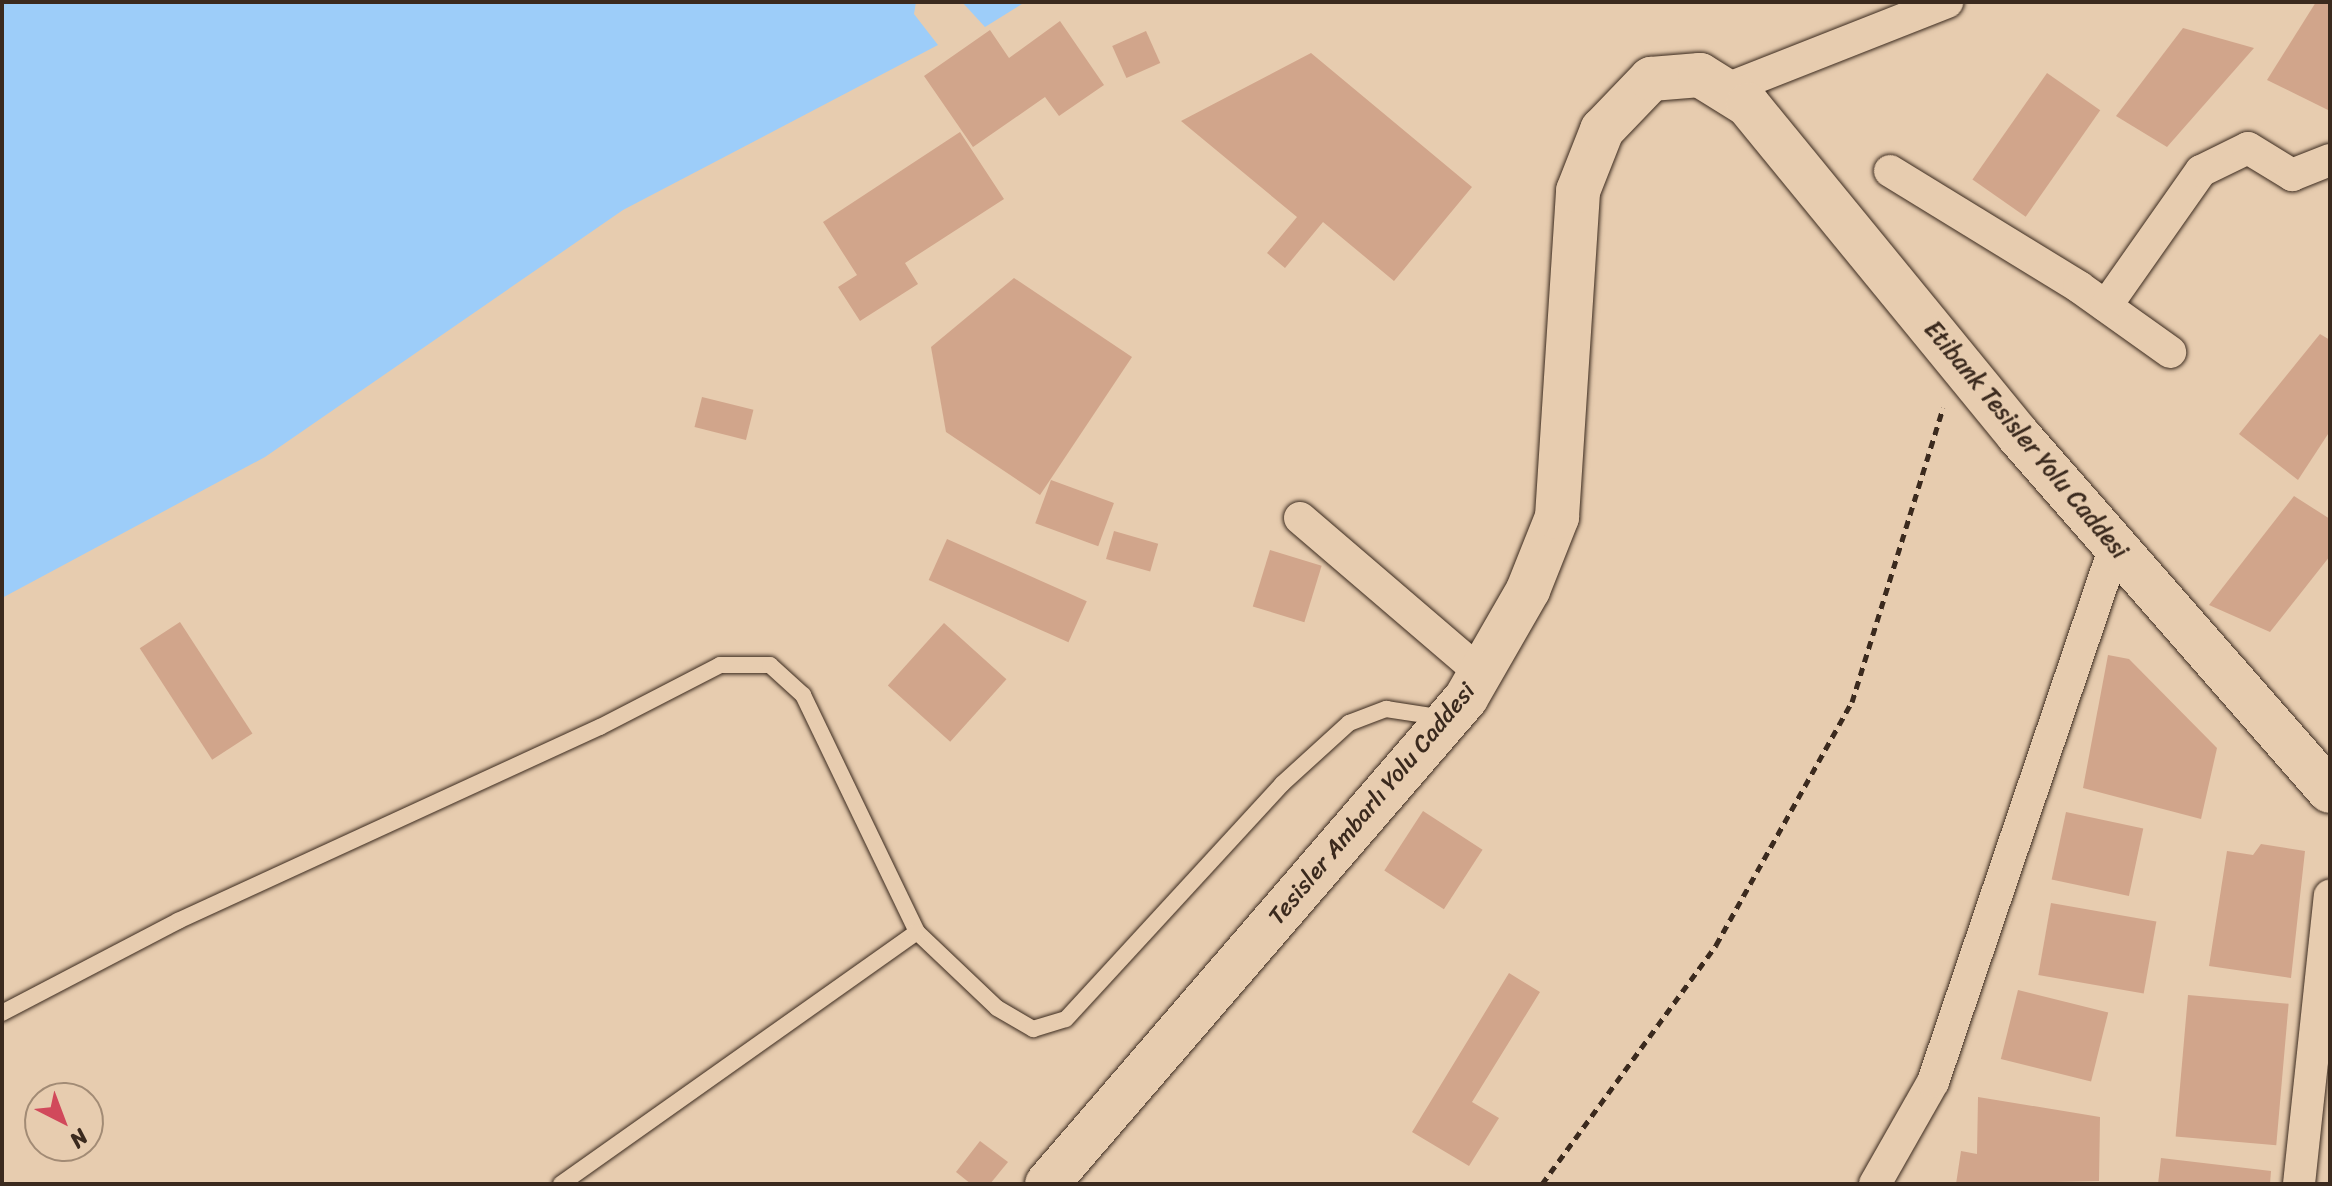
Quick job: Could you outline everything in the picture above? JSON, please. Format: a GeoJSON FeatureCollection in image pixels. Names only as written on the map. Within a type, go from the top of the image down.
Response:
{"type":"FeatureCollection","features":[{"type":"Feature","properties":{"kind":"street"},"geometry":{"type":"LineString","coordinates":[[1724,90],[1947,2]]}},
{"type":"Feature","properties":{"kind":"street","name":"Tesisler Ambarlı Yolu Caddesi"},"geometry":{"type":"LineString","coordinates":[[1047,1184],[1449,719],[1481,673],[1528,590],[1557,517],[1578,191],[1602,130],[1651,79],[1700,75],[1724,90]]}},
{"type":"Feature","properties":{"kind":"street","name":"Etibank Tesisler Yolu Caddesi"},"geometry":{"type":"LineString","coordinates":[[1724,90],[1748,105],[1958,361],[2330,791]]}},
{"type":"Feature","properties":{"kind":"street"},"geometry":{"type":"LineString","coordinates":[[2106,306],[2201,171],[2248,148],[2292,175],[2330,160]]}},
{"type":"Feature","properties":{"kind":"street"},"geometry":{"type":"LineString","coordinates":[[1890,171],[2106,306],[2170,352]]}},
{"type":"Feature","properties":{"kind":"street"},"geometry":{"type":"LineString","coordinates":[[1300,518],[1481,673]]}},
{"type":"Feature","properties":{"kind":"street"},"geometry":{"type":"LineString","coordinates":[[1875,1184],[1933,1082],[2115,546]]}},
{"type":"Feature","properties":{"kind":"street"},"geometry":{"type":"LineString","coordinates":[[2299,1184],[2330,896]]}},
{"type":"Feature","properties":{"kind":"lane"},"geometry":{"type":"LineString","coordinates":[[2,1013],[178,921],[600,727],[720,665],[770,665],[803,695],[917,932],[997,1008],[1033,1029],[1066,1019],[1282,784],[1349,723],[1386,709],[1449,719]]}},
{"type":"Feature","properties":{"kind":"lane"},"geometry":{"type":"LineString","coordinates":[[561,1184],[917,932]]}},
{"type":"Feature","properties":{"kind":"path"},"geometry":{"type":"LineString","coordinates":[[1542,1184],[1716,945],[1852,702],[1958,361]]}},
{"type":"Feature","properties":{"kind":"water"},"geometry":{"type":"Polygon","coordinates":[[[2,2],[916,2],[914,14],[938,45],[623,210],[265,457],[2,598],[2,2]]]}},
{"type":"Feature","properties":{"kind":"water"},"geometry":{"type":"Polygon","coordinates":[[[962,2],[1025,2],[985,27],[962,2]]]}},
{"type":"Feature","properties":{"kind":"building"},"geometry":{"type":"Polygon","coordinates":[[[2316,2],[2330,2],[2330,111],[2267,80],[2316,2]]]}},
{"type":"Feature","properties":{"kind":"building"},"geometry":{"type":"Polygon","coordinates":[[[1060,21],[1104,85],[1059,116],[1045,97],[973,147],[924,76],[990,30],[1009,58],[1060,21]]]}},
{"type":"Feature","properties":{"kind":"building"},"geometry":{"type":"Polygon","coordinates":[[[2183,28],[2254,48],[2167,147],[2116,116],[2183,28]]]}},
{"type":"Feature","properties":{"kind":"building"},"geometry":{"type":"Polygon","coordinates":[[[1146,31],[1160,63],[1126,78],[1112,46],[1146,31]]]}},
{"type":"Feature","properties":{"kind":"building"},"geometry":{"type":"Polygon","coordinates":[[[1311,53],[1472,187],[1394,281],[1323,222],[1285,268],[1267,253],[1297,217],[1181,121],[1311,53]]]}},
{"type":"Feature","properties":{"kind":"building"},"geometry":{"type":"Polygon","coordinates":[[[2047,73],[2100,110],[2026,217],[1972,179],[2047,73]]]}},
{"type":"Feature","properties":{"kind":"building"},"geometry":{"type":"Polygon","coordinates":[[[960,132],[1004,199],[905,263],[918,284],[860,321],[838,287],[857,275],[823,222],[960,132]]]}},
{"type":"Feature","properties":{"kind":"building"},"geometry":{"type":"Polygon","coordinates":[[[1014,278],[1132,357],[1040,495],[946,432],[931,347],[1014,278]]]}},
{"type":"Feature","properties":{"kind":"building"},"geometry":{"type":"Polygon","coordinates":[[[2320,334],[2330,340],[2330,431],[2298,480],[2239,434],[2320,334]]]}},
{"type":"Feature","properties":{"kind":"building"},"geometry":{"type":"Polygon","coordinates":[[[702,397],[753,410],[746,440],[695,427],[702,397]]]}},
{"type":"Feature","properties":{"kind":"building"},"geometry":{"type":"Polygon","coordinates":[[[1051,480],[1114,503],[1098,546],[1035,523],[1051,480]]]}},
{"type":"Feature","properties":{"kind":"building"},"geometry":{"type":"Polygon","coordinates":[[[2294,496],[2330,519],[2330,556],[2270,632],[2209,605],[2294,496]]]}},
{"type":"Feature","properties":{"kind":"building"},"geometry":{"type":"Polygon","coordinates":[[[1114,531],[1158,544],[1150,572],[1106,559],[1114,531]]]}},
{"type":"Feature","properties":{"kind":"building"},"geometry":{"type":"Polygon","coordinates":[[[947,539],[1087,601],[1068,642],[929,580],[947,539]]]}},
{"type":"Feature","properties":{"kind":"building"},"geometry":{"type":"Polygon","coordinates":[[[1270,550],[1322,566],[1304,622],[1253,606],[1270,550]]]}},
{"type":"Feature","properties":{"kind":"building"},"geometry":{"type":"Polygon","coordinates":[[[180,622],[252,734],[212,760],[140,648],[180,622]]]}},
{"type":"Feature","properties":{"kind":"building"},"geometry":{"type":"Polygon","coordinates":[[[944,623],[1006,679],[950,742],[888,685],[944,623]]]}},
{"type":"Feature","properties":{"kind":"building"},"geometry":{"type":"Polygon","coordinates":[[[2108,655],[2129,659],[2217,748],[2201,819],[2083,788],[2108,655]]]}},
{"type":"Feature","properties":{"kind":"building"},"geometry":{"type":"Polygon","coordinates":[[[1423,811],[1483,850],[1444,909],[1384,871],[1423,811]]]}},
{"type":"Feature","properties":{"kind":"building"},"geometry":{"type":"Polygon","coordinates":[[[2066,812],[2143,828],[2129,896],[2052,879],[2066,812]]]}},
{"type":"Feature","properties":{"kind":"building"},"geometry":{"type":"Polygon","coordinates":[[[2261,844],[2305,851],[2291,978],[2209,966],[2227,851],[2253,855],[2261,844]]]}},
{"type":"Feature","properties":{"kind":"building"},"geometry":{"type":"Polygon","coordinates":[[[2051,903],[2156,922],[2144,993],[2038,975],[2051,903]]]}},
{"type":"Feature","properties":{"kind":"building"},"geometry":{"type":"Polygon","coordinates":[[[1509,973],[1540,992],[1472,1102],[1499,1118],[1469,1166],[1412,1132],[1509,973]]]}},
{"type":"Feature","properties":{"kind":"building"},"geometry":{"type":"Polygon","coordinates":[[[2018,990],[2108,1012],[2091,1081],[2001,1059],[2018,990]]]}},
{"type":"Feature","properties":{"kind":"building"},"geometry":{"type":"Polygon","coordinates":[[[2188,995],[2289,1004],[2276,1145],[2176,1136],[2188,995]]]}},
{"type":"Feature","properties":{"kind":"building"},"geometry":{"type":"Polygon","coordinates":[[[1978,1097],[2100,1117],[2099,1181],[1956,1184],[1961,1151],[1977,1154],[1978,1097]]]}},
{"type":"Feature","properties":{"kind":"building"},"geometry":{"type":"Polygon","coordinates":[[[980,1141],[1008,1162],[990,1184],[971,1184],[956,1172],[980,1141]]]}},
{"type":"Feature","properties":{"kind":"building"},"geometry":{"type":"Polygon","coordinates":[[[2161,1158],[2271,1171],[2270,1184],[2158,1184],[2161,1158]]]}}]}
